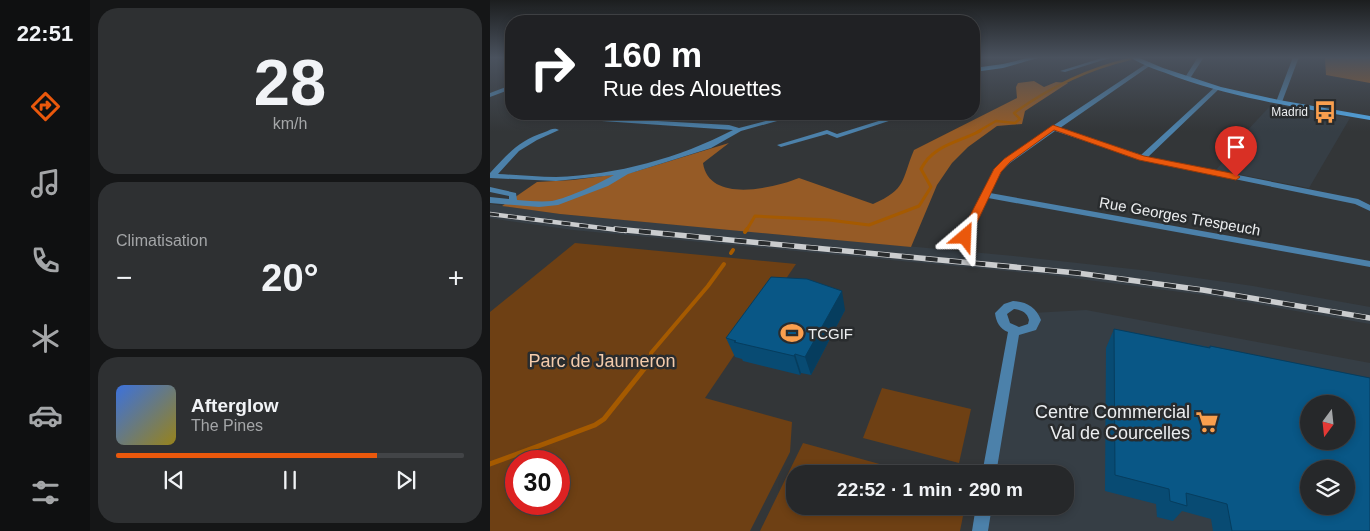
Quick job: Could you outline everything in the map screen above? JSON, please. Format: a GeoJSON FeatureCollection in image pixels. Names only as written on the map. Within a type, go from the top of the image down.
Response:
{"type":"FeatureCollection","features":[{"type":"Feature","properties":{"kind":"street"},"geometry":{"type":"LineString","coordinates":[[965,237],[997,171],[1007,161],[1122,82]]}},
{"type":"Feature","properties":{"kind":"street"},"geometry":{"type":"LineString","coordinates":[[1196,82],[1279,102],[1370,118]]}},
{"type":"Feature","properties":{"kind":"street"},"geometry":{"type":"LineString","coordinates":[[1279,102],[1287,82]]}},
{"type":"Feature","properties":{"kind":"street"},"geometry":{"type":"LineString","coordinates":[[1142,158],[1217,88]]}},
{"type":"Feature","properties":{"kind":"street"},"geometry":{"type":"LineString","coordinates":[[490,95],[505,89]]}},
{"type":"Feature","properties":{"kind":"street"},"geometry":{"type":"LineString","coordinates":[[604,120],[729,127],[739,130]]}},
{"type":"Feature","properties":{"kind":"street"},"geometry":{"type":"LineString","coordinates":[[492,176],[556,179],[625,172],[708,146],[739,130],[776,120]]}},
{"type":"Feature","properties":{"kind":"street"},"geometry":{"type":"LineString","coordinates":[[781,145],[827,132],[838,136],[888,120]]}},
{"type":"Feature","properties":{"kind":"street"},"geometry":{"type":"LineString","coordinates":[[1053,128],[1142,158],[1358,202],[1370,208]]}},
{"type":"Feature","properties":{"kind":"street"},"geometry":{"type":"LineString","coordinates":[[492,176],[516,149],[534,138],[556,130]]}},
{"type":"Feature","properties":{"kind":"street"},"geometry":{"type":"LineString","coordinates":[[490,200],[539,204],[555,203],[605,184],[625,172]]}},
{"type":"Feature","properties":{"kind":"street"},"geometry":{"type":"LineString","coordinates":[[490,189],[513,195],[513,202]]}},
{"type":"Feature","properties":{"kind":"street","name":"Rue Georges Trespeuch"},"geometry":{"type":"LineString","coordinates":[[986,195],[1370,264]]}},
{"type":"Feature","properties":{"kind":"street"},"geometry":{"type":"LineString","coordinates":[[991,465],[1014,330]]}},
{"type":"Feature","properties":{"kind":"street"},"geometry":{"type":"LineString","coordinates":[[980,531],[983,515]]}},
{"type":"Feature","properties":{"kind":"shaded area"},"geometry":{"type":"Polygon","coordinates":[[[1035,82],[1044,87],[1056,82],[1068,83],[1025,111],[1022,124],[997,126],[968,147],[952,163],[937,185],[911,247],[560,214],[502,206],[537,182],[573,180],[634,172],[729,143],[703,163],[708,176],[717,184],[744,190],[774,186],[799,178],[873,204],[892,194],[901,183],[914,150],[973,120],[980,120],[980,117],[1017,98],[1016,87],[1018,83],[1035,82]]]}},
{"type":"Feature","properties":{"kind":"shaded area"},"geometry":{"type":"Polygon","coordinates":[[[1272,104],[1350,118],[1309,188],[1216,170],[1245,136],[1243,135],[1272,104]]]}},
{"type":"Feature","properties":{"kind":"shaded area"},"geometry":{"type":"Polygon","coordinates":[[[490,204],[560,214],[1014,256],[1141,270],[1253,286],[1370,307],[1370,324],[1211,296],[1049,275],[573,230],[490,218],[490,204]]]}},
{"type":"Feature","properties":{"kind":"shaded area"},"geometry":{"type":"Polygon","coordinates":[[[1086,310],[1370,363],[1370,531],[979,531],[982,515],[1074,515],[1074,465],[991,465],[1014,330],[1029,329],[1032,313],[1086,310]]]}},
{"type":"Feature","properties":{"kind":"green space","name":"Parc de Jaumeron"},"geometry":{"type":"Polygon","coordinates":[[[575,243],[796,264],[705,398],[792,422],[790,452],[750,531],[490,531],[490,312],[575,243]]]}},
{"type":"Feature","properties":{"kind":"green space"},"geometry":{"type":"Polygon","coordinates":[[[882,388],[971,409],[959,463],[863,438],[882,388]]]}},
{"type":"Feature","properties":{"kind":"green space"},"geometry":{"type":"Polygon","coordinates":[[[803,443],[883,465],[792,465],[803,443]]]}},
{"type":"Feature","properties":{"kind":"green space"},"geometry":{"type":"Polygon","coordinates":[[[786,478],[786,515],[963,515],[960,531],[760,531],[786,478]]]}},
{"type":"Feature","properties":{"kind":"building"},"geometry":{"type":"Polygon","coordinates":[[[771,277],[807,279],[842,291],[805,357],[734,342],[736,341],[726,338],[771,277]]]}},
{"type":"Feature","properties":{"kind":"building","name":"Centre Commercial Val de Courcelles"},"geometry":{"type":"Polygon","coordinates":[[[1114,329],[1370,378],[1370,531],[1232,531],[1227,504],[1186,493],[1187,506],[1170,501],[1169,489],[1115,475],[1114,329]]]}},
{"type":"Feature","properties":{"kind":"waterway"},"geometry":{"type":"LineString","coordinates":[[977,132],[996,121],[1015,123],[1020,119],[1014,113],[1065,82]]}},
{"type":"Feature","properties":{"kind":"waterway"},"geometry":{"type":"LineString","coordinates":[[746,231],[755,216],[829,220],[869,225],[919,206],[931,187],[921,169],[926,161],[946,146],[980,131]]}},
{"type":"Feature","properties":{"kind":"waterway"},"geometry":{"type":"LineString","coordinates":[[651,360],[651,353],[708,286],[724,264]]}},
{"type":"Feature","properties":{"kind":"waterway"},"geometry":{"type":"LineString","coordinates":[[490,464],[595,425],[604,419],[651,360]]}},
{"type":"Feature","properties":{"kind":"railway"},"geometry":{"type":"LineString","coordinates":[[490,214],[626,231]]}},
{"type":"Feature","properties":{"kind":"railway"},"geometry":{"type":"LineString","coordinates":[[615,229],[1077,273],[1203,290],[1370,318]]}},
{"type":"Feature","properties":{"kind":"place","name":"Madrid"},"geometry":{"type":"Point","coordinates":[1325,112]}},
{"type":"Feature","properties":{"kind":"place","name":"TCGIF"},"geometry":{"type":"Point","coordinates":[792,333]}},
{"type":"Feature","properties":{"kind":"place","name":"Centre Commercial Val de Courcelles"},"geometry":{"type":"Point","coordinates":[1207,422]}},
{"type":"Feature","properties":{"kind":"route"},"geometry":{"type":"LineString","coordinates":[[965,237],[997,171],[1007,161],[1053,128],[1142,158],[1236,177]]}}]}
